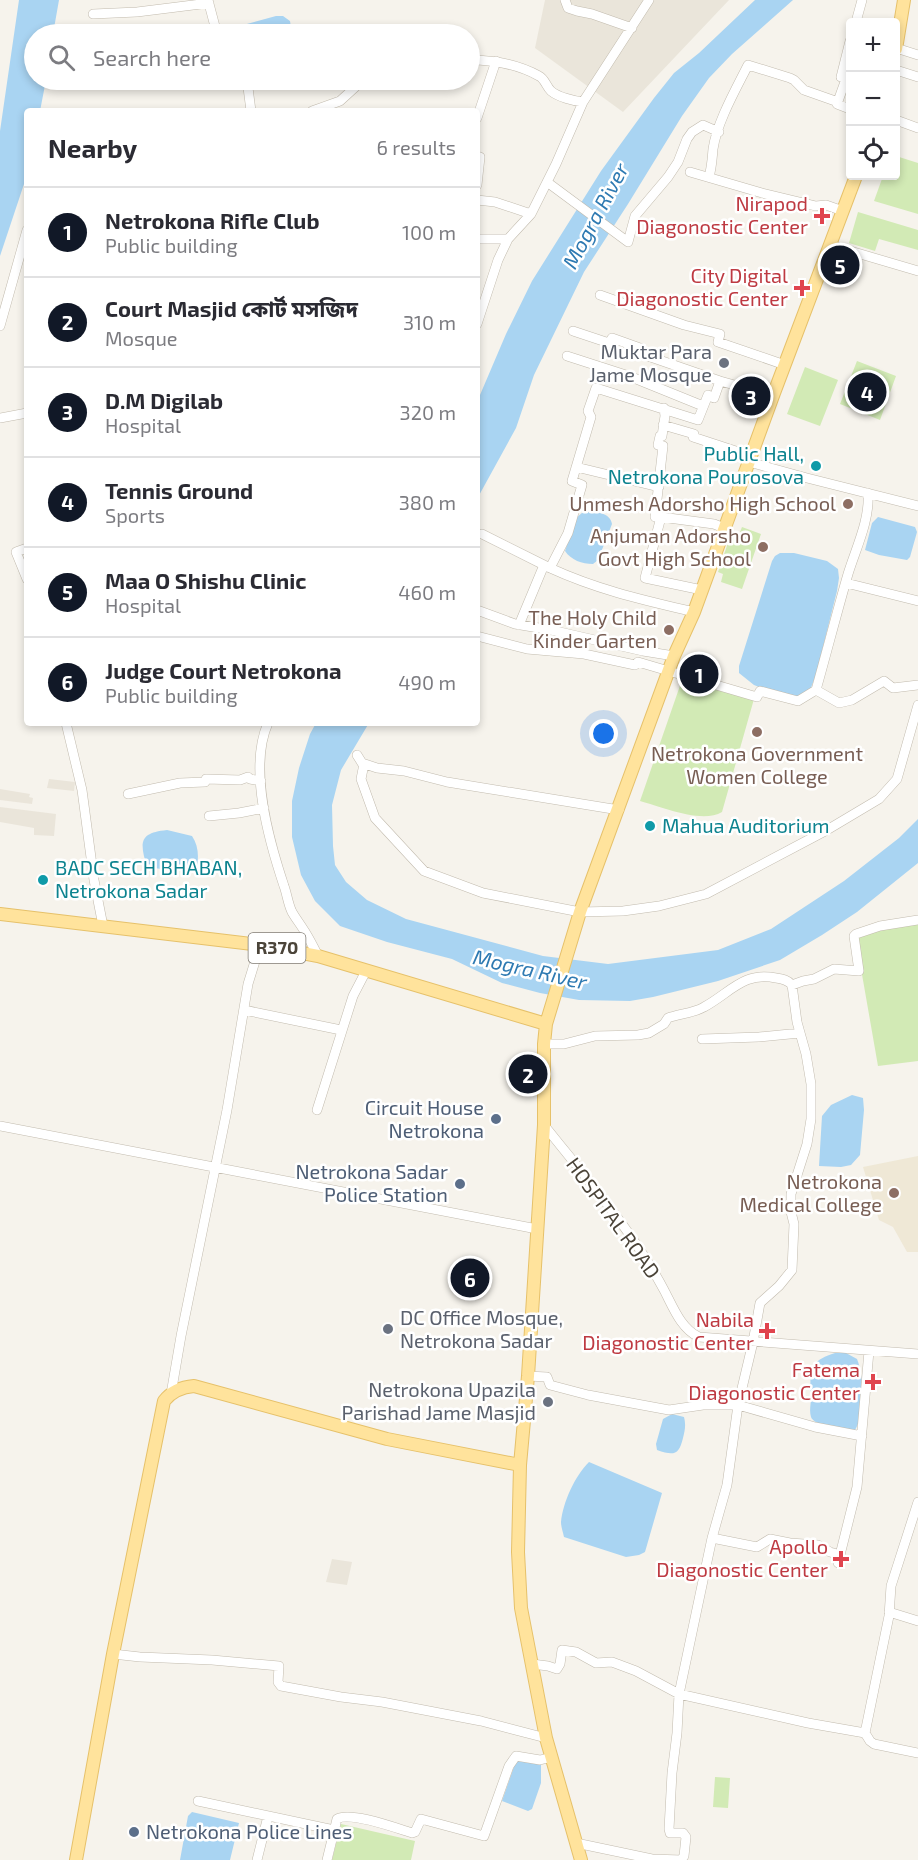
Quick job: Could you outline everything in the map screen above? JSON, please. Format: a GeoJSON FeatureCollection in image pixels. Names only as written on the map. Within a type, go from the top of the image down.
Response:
{"type":"FeatureCollection","features":[{"type":"Feature","properties":{"kind":"main road"},"geometry":{"type":"LineString","coordinates":[[900,24],[904,0]]}},
{"type":"Feature","properties":{"kind":"main road"},"geometry":{"type":"LineString","coordinates":[[581,1860],[546,1738],[521,1608],[518,1552],[520,1465],[544,1125],[546,1024],[578,916],[855,180]]}},
{"type":"Feature","properties":{"kind":"main road","name":"R370"},"geometry":{"type":"LineString","coordinates":[[0,914],[260,945],[318,956],[546,1024]]}},
{"type":"Feature","properties":{"kind":"main road"},"geometry":{"type":"LineString","coordinates":[[76,1860],[157,1427],[164,1401],[171,1394],[182,1388],[194,1386],[387,1439],[520,1465]]}},
{"type":"Feature","properties":{"kind":"street"},"geometry":{"type":"LineString","coordinates":[[565,0],[568,8],[633,28]]}},
{"type":"Feature","properties":{"kind":"street"},"geometry":{"type":"LineString","coordinates":[[480,315],[498,260],[508,239],[531,214],[583,102],[649,0]]}},
{"type":"Feature","properties":{"kind":"street"},"geometry":{"type":"LineString","coordinates":[[856,18],[862,0]]}},
{"type":"Feature","properties":{"kind":"street"},"geometry":{"type":"LineString","coordinates":[[93,14],[137,12],[208,1],[214,24]]}},
{"type":"Feature","properties":{"kind":"street"},"geometry":{"type":"LineString","coordinates":[[900,49],[915,54],[900,71],[918,76]]}},
{"type":"Feature","properties":{"kind":"street"},"geometry":{"type":"LineString","coordinates":[[838,102],[846,79],[841,77],[846,57]]}},
{"type":"Feature","properties":{"kind":"street"},"geometry":{"type":"LineString","coordinates":[[480,60],[496,61],[542,77],[552,91],[583,102]]}},
{"type":"Feature","properties":{"kind":"street"},"geometry":{"type":"LineString","coordinates":[[480,109],[496,61]]}},
{"type":"Feature","properties":{"kind":"street"},"geometry":{"type":"LineString","coordinates":[[709,177],[713,163],[713,149],[726,110],[748,65],[790,78],[804,90],[838,102],[837,104],[846,107]]}},
{"type":"Feature","properties":{"kind":"street"},"geometry":{"type":"LineString","coordinates":[[248,90],[251,108]]}},
{"type":"Feature","properties":{"kind":"street"},"geometry":{"type":"LineString","coordinates":[[320,108],[340,101],[352,90]]}},
{"type":"Feature","properties":{"kind":"street"},"geometry":{"type":"LineString","coordinates":[[900,121],[918,128]]}},
{"type":"Feature","properties":{"kind":"street"},"geometry":{"type":"LineString","coordinates":[[547,182],[628,242],[635,216],[668,177],[692,132],[703,125],[719,132]]}},
{"type":"Feature","properties":{"kind":"street"},"geometry":{"type":"LineString","coordinates":[[690,172],[762,193],[816,206],[825,205],[843,211]]}},
{"type":"Feature","properties":{"kind":"street"},"geometry":{"type":"LineString","coordinates":[[480,200],[495,202],[531,214]]}},
{"type":"Feature","properties":{"kind":"street"},"geometry":{"type":"LineString","coordinates":[[480,239],[508,239]]}},
{"type":"Feature","properties":{"kind":"street"},"geometry":{"type":"LineString","coordinates":[[0,326],[24,241]]}},
{"type":"Feature","properties":{"kind":"street"},"geometry":{"type":"LineString","coordinates":[[830,244],[918,271]]}},
{"type":"Feature","properties":{"kind":"street"},"geometry":{"type":"LineString","coordinates":[[600,295],[684,325],[720,334],[718,342],[785,364]]}},
{"type":"Feature","properties":{"kind":"street"},"geometry":{"type":"LineString","coordinates":[[573,331],[609,343],[612,338],[640,348],[639,353],[720,381],[738,386],[751,385],[774,393]]}},
{"type":"Feature","properties":{"kind":"street"},"geometry":{"type":"LineString","coordinates":[[567,356],[628,376],[703,406]]}},
{"type":"Feature","properties":{"kind":"street"},"geometry":{"type":"LineString","coordinates":[[519,625],[547,566],[568,533],[582,485],[572,482],[591,417],[588,411],[596,388],[698,420],[708,395],[714,398],[720,381]]}},
{"type":"Feature","properties":{"kind":"street"},"geometry":{"type":"LineString","coordinates":[[664,408],[665,416],[658,445],[663,446],[655,517],[714,524],[724,528]]}},
{"type":"Feature","properties":{"kind":"street"},"geometry":{"type":"LineString","coordinates":[[0,418],[24,414]]}},
{"type":"Feature","properties":{"kind":"street"},"geometry":{"type":"LineString","coordinates":[[663,425],[694,434],[693,438],[750,459],[918,506]]}},
{"type":"Feature","properties":{"kind":"street"},"geometry":{"type":"LineString","coordinates":[[576,467],[659,487]]}},
{"type":"Feature","properties":{"kind":"street"},"geometry":{"type":"LineString","coordinates":[[480,637],[527,649],[584,654],[597,659],[635,665],[638,662],[757,697],[760,691],[798,701],[816,690],[865,521],[868,493]]}},
{"type":"Feature","properties":{"kind":"street"},"geometry":{"type":"LineString","coordinates":[[661,518],[645,578],[702,590]]}},
{"type":"Feature","properties":{"kind":"street"},"geometry":{"type":"LineString","coordinates":[[482,534],[573,578],[609,591],[694,612]]}},
{"type":"Feature","properties":{"kind":"street"},"geometry":{"type":"LineString","coordinates":[[24,549],[16,552],[24,572]]}},
{"type":"Feature","properties":{"kind":"street"},"geometry":{"type":"LineString","coordinates":[[846,583],[918,602]]}},
{"type":"Feature","properties":{"kind":"street"},"geometry":{"type":"LineString","coordinates":[[480,611],[519,625],[674,656]]}},
{"type":"Feature","properties":{"kind":"street"},"geometry":{"type":"LineString","coordinates":[[816,690],[839,703],[852,700],[884,681],[893,688],[918,685]]}},
{"type":"Feature","properties":{"kind":"street"},"geometry":{"type":"LineString","coordinates":[[364,764],[361,779],[375,818],[424,871],[483,893],[578,916],[659,906],[706,894],[827,830],[879,799],[897,779],[918,705]]}},
{"type":"Feature","properties":{"kind":"street"},"geometry":{"type":"LineString","coordinates":[[67,726],[82,790],[94,880],[103,926]]}},
{"type":"Feature","properties":{"kind":"street"},"geometry":{"type":"LineString","coordinates":[[267,726],[261,757],[261,781],[264,808],[277,867],[292,912],[318,956]]}},
{"type":"Feature","properties":{"kind":"street"},"geometry":{"type":"LineString","coordinates":[[357,755],[364,764],[447,782],[619,810]]}},
{"type":"Feature","properties":{"kind":"street"},"geometry":{"type":"LineString","coordinates":[[128,794],[180,783],[205,782],[206,779],[240,780],[248,777],[261,781]]}},
{"type":"Feature","properties":{"kind":"street"},"geometry":{"type":"LineString","coordinates":[[209,816],[264,808]]}},
{"type":"Feature","properties":{"kind":"street"},"geometry":{"type":"LineString","coordinates":[[792,985],[814,979],[834,969],[859,971],[854,936],[856,934],[880,926],[918,920]]}},
{"type":"Feature","properties":{"kind":"street"},"geometry":{"type":"LineString","coordinates":[[171,1394],[227,1110],[248,984],[260,945]]}},
{"type":"Feature","properties":{"kind":"street"},"geometry":{"type":"LineString","coordinates":[[317,1110],[341,1030],[353,996],[366,970]]}},
{"type":"Feature","properties":{"kind":"street"},"geometry":{"type":"LineString","coordinates":[[544,1044],[564,1044],[595,1036],[638,1035],[650,1032],[664,1024],[668,1018],[704,1007],[729,989],[754,976],[764,975],[787,980],[792,985],[797,1022],[811,1084],[811,1119],[807,1144],[791,1194],[794,1224],[792,1270],[784,1281],[760,1303],[738,1405],[727,1485],[712,1538],[679,1694],[669,1829],[670,1833],[683,1833],[686,1837],[684,1856],[681,1860],[652,1859],[576,1843]]}},
{"type":"Feature","properties":{"kind":"street"},"geometry":{"type":"LineString","coordinates":[[244,1010],[341,1030]]}},
{"type":"Feature","properties":{"kind":"street"},"geometry":{"type":"LineString","coordinates":[[702,1039],[800,1033]]}},
{"type":"Feature","properties":{"kind":"street","name":"HOSPITAL ROAD"},"geometry":{"type":"LineString","coordinates":[[544,1125],[650,1263],[687,1329],[699,1338],[918,1354]]}},
{"type":"Feature","properties":{"kind":"street"},"geometry":{"type":"LineString","coordinates":[[0,1126],[537,1229]]}},
{"type":"Feature","properties":{"kind":"street"},"geometry":{"type":"LineString","coordinates":[[712,1538],[757,1547],[766,1540],[774,1539],[790,1543],[818,1545],[839,1559],[857,1487],[869,1351]]}},
{"type":"Feature","properties":{"kind":"street"},"geometry":{"type":"LineString","coordinates":[[528,1376],[547,1377],[550,1385],[588,1395],[669,1410],[703,1405],[738,1405],[814,1427],[862,1436]]}},
{"type":"Feature","properties":{"kind":"street"},"geometry":{"type":"LineString","coordinates":[[918,1503],[891,1586],[889,1612],[865,1733],[874,1744],[918,1753]]}},
{"type":"Feature","properties":{"kind":"street"},"geometry":{"type":"LineString","coordinates":[[889,1612],[918,1621]]}},
{"type":"Feature","properties":{"kind":"street"},"geometry":{"type":"LineString","coordinates":[[532,1664],[556,1669],[560,1664],[561,1651],[567,1650],[596,1663],[612,1662],[636,1671],[679,1694],[808,1723],[865,1733]]}},
{"type":"Feature","properties":{"kind":"street"},"geometry":{"type":"LineString","coordinates":[[113,1653],[140,1657],[279,1666],[280,1686],[460,1717],[546,1738]]}},
{"type":"Feature","properties":{"kind":"street"},"geometry":{"type":"LineString","coordinates":[[327,1860],[337,1820],[342,1816],[414,1833],[421,1819],[484,1836],[510,1766],[516,1756],[540,1760],[552,1756]]}},
{"type":"Feature","properties":{"kind":"street"},"geometry":{"type":"LineString","coordinates":[[198,1801],[334,1830]]}},
{"type":"Feature","properties":{"kind":"street"},"geometry":{"type":"LineString","coordinates":[[257,1860],[268,1816]]}},
{"type":"Feature","properties":{"kind":"shaded area"},"geometry":{"type":"Polygon","coordinates":[[[545,0],[729,0],[623,112],[535,48],[545,0]]]}},
{"type":"Feature","properties":{"kind":"shaded area"},"geometry":{"type":"Polygon","coordinates":[[[49,779],[75,782],[74,791],[47,788],[49,779]]]}},
{"type":"Feature","properties":{"kind":"shaded area"},"geometry":{"type":"Polygon","coordinates":[[[0,789],[30,794],[29,797],[33,798],[32,804],[0,800],[0,789]]]}},
{"type":"Feature","properties":{"kind":"shaded area"},"geometry":{"type":"Polygon","coordinates":[[[0,807],[56,814],[54,836],[34,835],[34,828],[0,822],[0,807]]]}},
{"type":"Feature","properties":{"kind":"shaded area","name":"Netrokona Medical College"},"geometry":{"type":"Polygon","coordinates":[[[918,1156],[918,1252],[907,1252],[893,1227],[879,1220],[863,1167],[918,1156]]]}},
{"type":"Feature","properties":{"kind":"shaded area"},"geometry":{"type":"Polygon","coordinates":[[[332,1559],[352,1562],[347,1585],[326,1582],[332,1559]]]}},
{"type":"Feature","properties":{"kind":"green space"},"geometry":{"type":"Polygon","coordinates":[[[900,157],[918,163],[918,214],[874,201],[882,180],[900,180],[900,157]]]}},
{"type":"Feature","properties":{"kind":"green space"},"geometry":{"type":"Polygon","coordinates":[[[858,212],[918,230],[918,250],[879,239],[875,251],[849,243],[858,212]]]}},
{"type":"Feature","properties":{"kind":"green space"},"geometry":{"type":"Polygon","coordinates":[[[857,361],[896,376],[880,420],[840,404],[857,361]]]}},
{"type":"Feature","properties":{"kind":"green space"},"geometry":{"type":"Polygon","coordinates":[[[805,367],[838,380],[820,426],[787,414],[805,367]]]}},
{"type":"Feature","properties":{"kind":"green space"},"geometry":{"type":"Polygon","coordinates":[[[742,527],[761,534],[742,589],[721,582],[723,574],[718,572],[731,534],[738,537],[742,527]]]}},
{"type":"Feature","properties":{"kind":"green space"},"geometry":{"type":"Polygon","coordinates":[[[683,677],[754,699],[722,812],[714,815],[682,813],[640,801],[683,677]]]}},
{"type":"Feature","properties":{"kind":"green space"},"geometry":{"type":"Polygon","coordinates":[[[918,922],[918,1061],[878,1066],[856,940],[860,933],[918,922]]]}},
{"type":"Feature","properties":{"kind":"green space"},"geometry":{"type":"Polygon","coordinates":[[[715,1777],[730,1778],[728,1808],[713,1807],[715,1777]]]}},
{"type":"Feature","properties":{"kind":"green space"},"geometry":{"type":"Polygon","coordinates":[[[341,1824],[415,1841],[411,1860],[332,1860],[341,1824]]]}},
{"type":"Feature","properties":{"kind":"water"},"geometry":{"type":"Polygon","coordinates":[[[19,0],[59,0],[55,24],[24,24],[24,90],[44,90],[41,108],[24,108],[24,184],[0,256],[0,131],[19,0]]]}},
{"type":"Feature","properties":{"kind":"water","name":"Mogra River"},"geometry":{"type":"Polygon","coordinates":[[[755,0],[793,0],[732,54],[709,78],[682,116],[584,272],[534,375],[516,428],[480,494],[480,395],[532,281],[601,171],[654,98],[674,73],[699,53],[755,0]]]}},
{"type":"Feature","properties":{"kind":"water"},"geometry":{"type":"Polygon","coordinates":[[[283,16],[290,24],[247,24],[283,16]]]}},
{"type":"Feature","properties":{"kind":"water"},"geometry":{"type":"Polygon","coordinates":[[[583,512],[605,514],[612,524],[598,560],[593,564],[577,561],[565,551],[576,518],[583,512]]]}},
{"type":"Feature","properties":{"kind":"water"},"geometry":{"type":"Polygon","coordinates":[[[878,517],[915,527],[917,532],[910,557],[907,560],[865,550],[872,523],[878,517]]]}},
{"type":"Feature","properties":{"kind":"water"},"geometry":{"type":"Polygon","coordinates":[[[780,553],[794,553],[827,561],[838,569],[837,591],[816,675],[810,690],[797,697],[776,694],[754,685],[739,673],[739,666],[772,561],[780,553]]]}},
{"type":"Feature","properties":{"kind":"water","name":"Mogra River"},"geometry":{"type":"Polygon","coordinates":[[[314,726],[367,726],[341,770],[332,805],[335,865],[346,882],[367,900],[406,919],[543,956],[608,964],[718,950],[771,929],[844,881],[899,838],[918,819],[918,863],[857,912],[780,960],[718,981],[630,1001],[579,1000],[540,993],[502,983],[452,959],[387,942],[340,926],[315,901],[301,875],[292,837],[292,801],[299,768],[314,726]]]}},
{"type":"Feature","properties":{"kind":"water"},"geometry":{"type":"Polygon","coordinates":[[[167,830],[192,836],[198,850],[197,866],[179,870],[147,867],[143,851],[144,840],[151,833],[167,830]]]}},
{"type":"Feature","properties":{"kind":"water"},"geometry":{"type":"Polygon","coordinates":[[[852,1095],[863,1098],[860,1155],[851,1165],[819,1166],[822,1116],[831,1105],[852,1095]]]}},
{"type":"Feature","properties":{"kind":"water"},"geometry":{"type":"Polygon","coordinates":[[[835,1353],[846,1353],[857,1359],[859,1366],[862,1405],[855,1430],[824,1426],[811,1417],[812,1369],[819,1360],[835,1353]]]}},
{"type":"Feature","properties":{"kind":"water"},"geometry":{"type":"Polygon","coordinates":[[[672,1414],[684,1417],[684,1435],[680,1448],[675,1453],[668,1453],[657,1450],[656,1444],[663,1419],[672,1414]]]}},
{"type":"Feature","properties":{"kind":"water"},"geometry":{"type":"Polygon","coordinates":[[[589,1462],[662,1493],[645,1552],[626,1557],[564,1537],[561,1522],[564,1506],[575,1482],[589,1462]]]}},
{"type":"Feature","properties":{"kind":"water"},"geometry":{"type":"Polygon","coordinates":[[[517,1758],[541,1764],[541,1783],[532,1809],[528,1811],[502,1801],[517,1758]]]}},
{"type":"Feature","properties":{"kind":"water"},"geometry":{"type":"Polygon","coordinates":[[[192,1812],[239,1823],[230,1860],[180,1860],[188,1816],[192,1812]]]}},
{"type":"Feature","properties":{"kind":"place","name":"Nirapod Diagonostic Center"},"geometry":{"type":"Point","coordinates":[822,216]}},
{"type":"Feature","properties":{"kind":"place","name":"Maa O Shishu Clinic"},"geometry":{"type":"Point","coordinates":[840,265]}},
{"type":"Feature","properties":{"kind":"place","name":"City Digital Diagonostic Center"},"geometry":{"type":"Point","coordinates":[802,288]}},
{"type":"Feature","properties":{"kind":"place","name":"Muktar Para Jame Mosque"},"geometry":{"type":"Point","coordinates":[724,363]}},
{"type":"Feature","properties":{"kind":"place","name":"Tennis Ground"},"geometry":{"type":"Point","coordinates":[867,392]}},
{"type":"Feature","properties":{"kind":"place","name":"D.M Digilab"},"geometry":{"type":"Point","coordinates":[751,396]}},
{"type":"Feature","properties":{"kind":"place","name":"Public Hall, Netrokona Pourosova"},"geometry":{"type":"Point","coordinates":[816,466]}},
{"type":"Feature","properties":{"kind":"place","name":"Unmesh Adorsho High School"},"geometry":{"type":"Point","coordinates":[848,504]}},
{"type":"Feature","properties":{"kind":"place","name":"Anjuman Adorsho Govt High School"},"geometry":{"type":"Point","coordinates":[763,547]}},
{"type":"Feature","properties":{"kind":"place","name":"The Holy Child Kinder Garten"},"geometry":{"type":"Point","coordinates":[669,630]}},
{"type":"Feature","properties":{"kind":"place","name":"Netrokona Rifle Club"},"geometry":{"type":"Point","coordinates":[699,674]}},
{"type":"Feature","properties":{"kind":"place","name":"Netrokona Government Women College"},"geometry":{"type":"Point","coordinates":[757,732]}},
{"type":"Feature","properties":{"kind":"place","name":"Mahua Auditorium"},"geometry":{"type":"Point","coordinates":[650,826]}},
{"type":"Feature","properties":{"kind":"place","name":"BADC SECH BHABAN, Netrokona Sadar"},"geometry":{"type":"Point","coordinates":[43,880]}},
{"type":"Feature","properties":{"kind":"place","name":"Court Masjid কোর্ট মসজিদ"},"geometry":{"type":"Point","coordinates":[528,1074]}},
{"type":"Feature","properties":{"kind":"place","name":"Circuit House Netrokona"},"geometry":{"type":"Point","coordinates":[496,1119]}},
{"type":"Feature","properties":{"kind":"place","name":"Netrokona Sadar Police Station"},"geometry":{"type":"Point","coordinates":[460,1184]}},
{"type":"Feature","properties":{"kind":"place","name":"Netrokona Medical College"},"geometry":{"type":"Point","coordinates":[894,1193]}},
{"type":"Feature","properties":{"kind":"place","name":"Judge Court Netrokona"},"geometry":{"type":"Point","coordinates":[470,1278]}},
{"type":"Feature","properties":{"kind":"place","name":"DC Office Mosque, Netrokona Sadar"},"geometry":{"type":"Point","coordinates":[388,1329]}},
{"type":"Feature","properties":{"kind":"place","name":"Nabila Diagonostic Center"},"geometry":{"type":"Point","coordinates":[767,1331]}},
{"type":"Feature","properties":{"kind":"place","name":"Fatema Diagonostic Center"},"geometry":{"type":"Point","coordinates":[873,1382]}},
{"type":"Feature","properties":{"kind":"place","name":"Netrokona Upazila Parishad Jame Masjid"},"geometry":{"type":"Point","coordinates":[548,1402]}},
{"type":"Feature","properties":{"kind":"place","name":"Apollo Diagonostic Center"},"geometry":{"type":"Point","coordinates":[841,1559]}},
{"type":"Feature","properties":{"kind":"place","name":"Netrokona Police Lines"},"geometry":{"type":"Point","coordinates":[134,1832]}}]}
